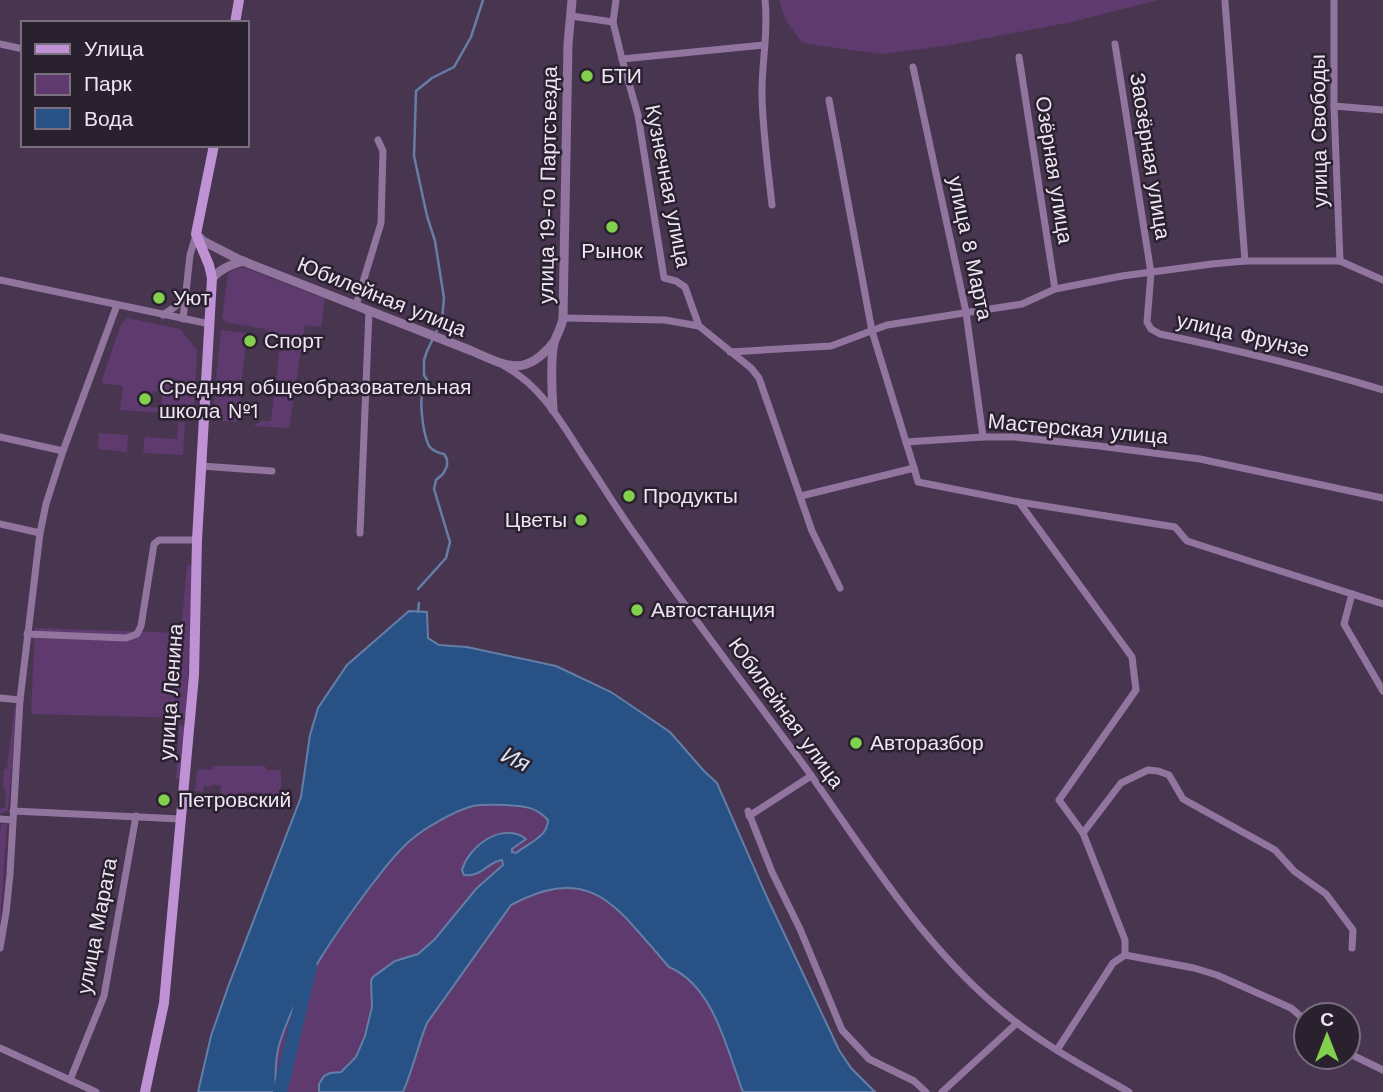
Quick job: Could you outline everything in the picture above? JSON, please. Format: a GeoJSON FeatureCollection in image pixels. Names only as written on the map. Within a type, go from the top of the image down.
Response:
{"type":"FeatureCollection","features":[{"type":"Feature","properties":{"kind":"main road"},"geometry":{"type":"LineString","coordinates":[[235,21],[239,0]]}},
{"type":"Feature","properties":{"kind":"main road"},"geometry":{"type":"LineString","coordinates":[[196,234],[214,147]]}},
{"type":"Feature","properties":{"kind":"main road","name":"улица Ленина"},"geometry":{"type":"LineString","coordinates":[[145,1092],[163,1003],[194,675],[197,540],[212,278],[196,234]]}},
{"type":"Feature","properties":{"kind":"street","name":"улица 19-го Партсъезда"},"geometry":{"type":"LineString","coordinates":[[553,410],[551,387],[554,341],[564,318],[568,44],[572,0]]}},
{"type":"Feature","properties":{"kind":"street","name":"Кузнечная улица"},"geometry":{"type":"LineString","coordinates":[[616,0],[613,22],[638,116],[664,278],[685,287],[699,326]]}},
{"type":"Feature","properties":{"kind":"street"},"geometry":{"type":"LineString","coordinates":[[765,0],[767,20],[762,96],[772,205]]}},
{"type":"Feature","properties":{"kind":"street","name":"улица Свободы"},"geometry":{"type":"LineString","coordinates":[[1334,0],[1334,106],[1340,261]]}},
{"type":"Feature","properties":{"kind":"street"},"geometry":{"type":"LineString","coordinates":[[1225,2],[1245,261]]}},
{"type":"Feature","properties":{"kind":"street"},"geometry":{"type":"LineString","coordinates":[[570,16],[613,22]]}},
{"type":"Feature","properties":{"kind":"street"},"geometry":{"type":"LineString","coordinates":[[0,44],[21,49]]}},
{"type":"Feature","properties":{"kind":"street"},"geometry":{"type":"LineString","coordinates":[[622,60],[764,44]]}},
{"type":"Feature","properties":{"kind":"street","name":"Заозёрная улица"},"geometry":{"type":"LineString","coordinates":[[1115,44],[1151,273]]}},
{"type":"Feature","properties":{"kind":"street","name":"Озёрная улица"},"geometry":{"type":"LineString","coordinates":[[1019,57],[1055,289]]}},
{"type":"Feature","properties":{"kind":"street","name":"улица 8 Марта"},"geometry":{"type":"LineString","coordinates":[[913,67],[967,312],[983,437]]}},
{"type":"Feature","properties":{"kind":"street"},"geometry":{"type":"LineString","coordinates":[[829,100],[872,331],[918,482],[1018,502],[1175,527],[1187,541],[1383,604]]}},
{"type":"Feature","properties":{"kind":"street"},"geometry":{"type":"LineString","coordinates":[[1334,106],[1383,110]]}},
{"type":"Feature","properties":{"kind":"street"},"geometry":{"type":"LineString","coordinates":[[356,305],[381,223],[383,151],[378,140]]}},
{"type":"Feature","properties":{"kind":"street"},"geometry":{"type":"LineString","coordinates":[[183,320],[189,263],[196,234]]}},
{"type":"Feature","properties":{"kind":"street","name":"Юбилейная улица"},"geometry":{"type":"LineString","coordinates":[[196,234],[203,241],[244,261],[500,364],[527,382],[553,410],[638,540],[923,930],[970,982],[1017,1023],[1129,1092]]}},
{"type":"Feature","properties":{"kind":"street"},"geometry":{"type":"LineString","coordinates":[[189,263],[200,260],[209,265]]}},
{"type":"Feature","properties":{"kind":"street"},"geometry":{"type":"LineString","coordinates":[[212,278],[220,269],[244,261]]}},
{"type":"Feature","properties":{"kind":"street"},"geometry":{"type":"LineString","coordinates":[[730,352],[831,346],[887,325],[1022,304],[1055,289],[1122,276],[1245,261],[1340,261],[1383,280]]}},
{"type":"Feature","properties":{"kind":"street","name":"улица Фрунзе"},"geometry":{"type":"LineString","coordinates":[[1151,273],[1147,322],[1151,329],[1160,334],[1248,352],[1383,390]]}},
{"type":"Feature","properties":{"kind":"street"},"geometry":{"type":"LineString","coordinates":[[0,280],[196,322],[209,329]]}},
{"type":"Feature","properties":{"kind":"street"},"geometry":{"type":"LineString","coordinates":[[163,315],[176,306],[186,292]]}},
{"type":"Feature","properties":{"kind":"street"},"geometry":{"type":"LineString","coordinates":[[0,947],[10,874],[20,700],[40,533],[63,451],[117,305]]}},
{"type":"Feature","properties":{"kind":"street"},"geometry":{"type":"LineString","coordinates":[[360,533],[369,311]]}},
{"type":"Feature","properties":{"kind":"street"},"geometry":{"type":"LineString","coordinates":[[564,318],[666,320],[699,326],[751,368],[759,378],[812,531],[840,587]]}},
{"type":"Feature","properties":{"kind":"street"},"geometry":{"type":"LineString","coordinates":[[500,364],[512,367],[524,365],[540,356],[554,341]]}},
{"type":"Feature","properties":{"kind":"street"},"geometry":{"type":"LineString","coordinates":[[0,437],[63,451]]}},
{"type":"Feature","properties":{"kind":"street","name":"Мастерская улица"},"geometry":{"type":"LineString","coordinates":[[906,442],[1015,437],[1087,444],[1200,459],[1383,498]]}},
{"type":"Feature","properties":{"kind":"street"},"geometry":{"type":"LineString","coordinates":[[201,466],[272,471]]}},
{"type":"Feature","properties":{"kind":"street"},"geometry":{"type":"LineString","coordinates":[[801,496],[914,468]]}},
{"type":"Feature","properties":{"kind":"street"},"geometry":{"type":"LineString","coordinates":[[1018,502],[1132,657],[1136,690],[1059,800],[1083,833],[1125,940],[1125,955]]}},
{"type":"Feature","properties":{"kind":"street"},"geometry":{"type":"LineString","coordinates":[[0,524],[40,533]]}},
{"type":"Feature","properties":{"kind":"street"},"geometry":{"type":"LineString","coordinates":[[27,634],[126,638],[136,634],[141,626],[154,544],[159,540],[197,540]]}},
{"type":"Feature","properties":{"kind":"street"},"geometry":{"type":"LineString","coordinates":[[1352,594],[1344,624],[1383,691]]}},
{"type":"Feature","properties":{"kind":"street"},"geometry":{"type":"LineString","coordinates":[[0,698],[20,700]]}},
{"type":"Feature","properties":{"kind":"street"},"geometry":{"type":"LineString","coordinates":[[1083,833],[1121,783],[1148,770],[1169,775],[1183,799],[1275,850],[1294,871],[1326,894],[1353,930],[1352,948]]}},
{"type":"Feature","properties":{"kind":"street"},"geometry":{"type":"LineString","coordinates":[[811,776],[749,814],[842,1030],[869,1059],[914,1081],[926,1092]]}},
{"type":"Feature","properties":{"kind":"street"},"geometry":{"type":"LineString","coordinates":[[0,819],[13,815],[181,819]]}},
{"type":"Feature","properties":{"kind":"street","name":"улица Марата"},"geometry":{"type":"LineString","coordinates":[[70,1080],[104,996],[136,816]]}},
{"type":"Feature","properties":{"kind":"street"},"geometry":{"type":"LineString","coordinates":[[1057,1050],[1113,962],[1125,955],[1217,975],[1292,1008]]}},
{"type":"Feature","properties":{"kind":"street"},"geometry":{"type":"LineString","coordinates":[[942,1092],[1017,1023]]}},
{"type":"Feature","properties":{"kind":"street"},"geometry":{"type":"LineString","coordinates":[[0,1048],[70,1080],[80,1089],[96,1092]]}},
{"type":"Feature","properties":{"kind":"street"},"geometry":{"type":"LineString","coordinates":[[1362,1060],[1383,1070]]}},
{"type":"Feature","properties":{"kind":"green space"},"geometry":{"type":"Polygon","coordinates":[[[779,0],[1158,0],[1072,22],[945,46],[880,54],[802,43],[786,21],[779,0]]]}},
{"type":"Feature","properties":{"kind":"green space"},"geometry":{"type":"Polygon","coordinates":[[[245,268],[325,299],[321,327],[305,325],[289,428],[253,426],[262,421],[271,421],[280,347],[276,335],[264,329],[225,322],[222,318],[228,273],[245,268]]]}},
{"type":"Feature","properties":{"kind":"green space"},"geometry":{"type":"Polygon","coordinates":[[[127,318],[180,329],[197,350],[194,415],[120,410],[123,386],[101,383],[121,324],[127,318]],[[152,391],[150,407],[161,408],[163,392],[152,391]]]}},
{"type":"Feature","properties":{"kind":"green space"},"geometry":{"type":"Polygon","coordinates":[[[221,330],[247,333],[237,422],[212,420],[221,330]]]}},
{"type":"Feature","properties":{"kind":"green space"},"geometry":{"type":"Polygon","coordinates":[[[178,422],[185,422],[183,455],[143,453],[145,437],[177,439],[178,422]]]}},
{"type":"Feature","properties":{"kind":"green space"},"geometry":{"type":"Polygon","coordinates":[[[99,433],[128,435],[127,452],[98,449],[99,433]]]}},
{"type":"Feature","properties":{"kind":"green space"},"geometry":{"type":"Polygon","coordinates":[[[187,565],[193,565],[184,718],[31,714],[35,628],[181,633],[187,565]]]}},
{"type":"Feature","properties":{"kind":"green space"},"geometry":{"type":"Polygon","coordinates":[[[15,705],[8,810],[0,814],[0,809],[5,807],[4,769],[7,769],[15,705]]]}},
{"type":"Feature","properties":{"kind":"green space"},"geometry":{"type":"Polygon","coordinates":[[[179,725],[185,726],[180,779],[176,779],[179,725]]]}},
{"type":"Feature","properties":{"kind":"green space"},"geometry":{"type":"Polygon","coordinates":[[[213,766],[265,766],[266,770],[281,770],[281,787],[275,809],[264,807],[262,793],[246,792],[245,803],[220,802],[221,785],[204,786],[203,792],[195,791],[197,772],[201,769],[213,770],[213,766]]]}},
{"type":"Feature","properties":{"kind":"green space"},"geometry":{"type":"Polygon","coordinates":[[[488,804],[513,805],[535,810],[548,820],[545,831],[516,853],[512,852],[512,849],[525,839],[464,863],[464,875],[485,870],[494,861],[502,860],[503,865],[476,889],[435,939],[418,954],[395,961],[373,977],[372,1007],[365,1036],[356,1057],[347,1068],[341,1072],[330,1073],[319,1092],[276,1092],[278,1052],[288,1022],[322,958],[362,898],[396,854],[419,833],[457,812],[488,804]]]}},
{"type":"Feature","properties":{"kind":"green space"},"geometry":{"type":"Polygon","coordinates":[[[1,824],[7,824],[0,925],[0,832],[1,824]]]}},
{"type":"Feature","properties":{"kind":"green space"},"geometry":{"type":"Polygon","coordinates":[[[564,887],[586,889],[603,897],[669,967],[684,976],[697,989],[717,1021],[743,1092],[403,1092],[427,1023],[511,905],[536,894],[564,887]]]}},
{"type":"Feature","properties":{"kind":"water"},"geometry":{"type":"Polygon","coordinates":[[[409,611],[427,612],[428,638],[439,645],[467,647],[556,666],[611,692],[670,732],[717,783],[839,1050],[851,1068],[875,1092],[743,1092],[717,1021],[697,989],[684,976],[669,967],[618,910],[602,898],[584,890],[563,888],[539,893],[511,905],[427,1023],[403,1092],[319,1092],[319,1084],[324,1076],[341,1072],[356,1057],[365,1036],[372,1007],[373,977],[395,961],[418,954],[435,939],[476,889],[503,865],[502,860],[497,861],[476,874],[464,875],[462,870],[472,852],[488,839],[507,833],[526,839],[512,849],[512,852],[516,853],[545,831],[548,820],[533,809],[489,805],[458,811],[418,835],[396,854],[360,900],[298,998],[281,1039],[276,1092],[198,1092],[211,1036],[228,987],[301,797],[310,735],[318,708],[347,665],[409,611]]]}},
{"type":"Feature","properties":{"kind":"waterway"},"geometry":{"type":"LineString","coordinates":[[418,589],[446,558],[450,542],[434,489],[436,480],[447,466],[447,459],[444,454],[429,446],[422,410],[423,389],[429,387],[424,375],[424,360],[442,320],[444,298],[435,241],[414,156],[416,91],[432,78],[454,67],[471,37],[483,0]]}},
{"type":"Feature","properties":{"kind":"waterway"},"geometry":{"type":"LineString","coordinates":[[418,612],[419,603]]}},
{"type":"Feature","properties":{"kind":"waterway","name":"Ия"},"geometry":{"type":"LineString","coordinates":[[280,1092],[310,967]]}},
{"type":"Feature","properties":{"kind":"place","name":"БТИ"},"geometry":{"type":"Point","coordinates":[587,76]}},
{"type":"Feature","properties":{"kind":"place","name":"Рынок"},"geometry":{"type":"Point","coordinates":[612,227]}},
{"type":"Feature","properties":{"kind":"place","name":"Уют"},"geometry":{"type":"Point","coordinates":[159,298]}},
{"type":"Feature","properties":{"kind":"place","name":"Спорт"},"geometry":{"type":"Point","coordinates":[250,341]}},
{"type":"Feature","properties":{"kind":"place","name":"Средняя общеобразовательная школа №1"},"geometry":{"type":"Point","coordinates":[145,399]}},
{"type":"Feature","properties":{"kind":"place","name":"Продукты"},"geometry":{"type":"Point","coordinates":[629,496]}},
{"type":"Feature","properties":{"kind":"place","name":"Цветы"},"geometry":{"type":"Point","coordinates":[581,520]}},
{"type":"Feature","properties":{"kind":"place","name":"Автостанция"},"geometry":{"type":"Point","coordinates":[637,610]}},
{"type":"Feature","properties":{"kind":"place","name":"Авторазбор"},"geometry":{"type":"Point","coordinates":[856,743]}},
{"type":"Feature","properties":{"kind":"place","name":"Петровский"},"geometry":{"type":"Point","coordinates":[164,800]}}]}
